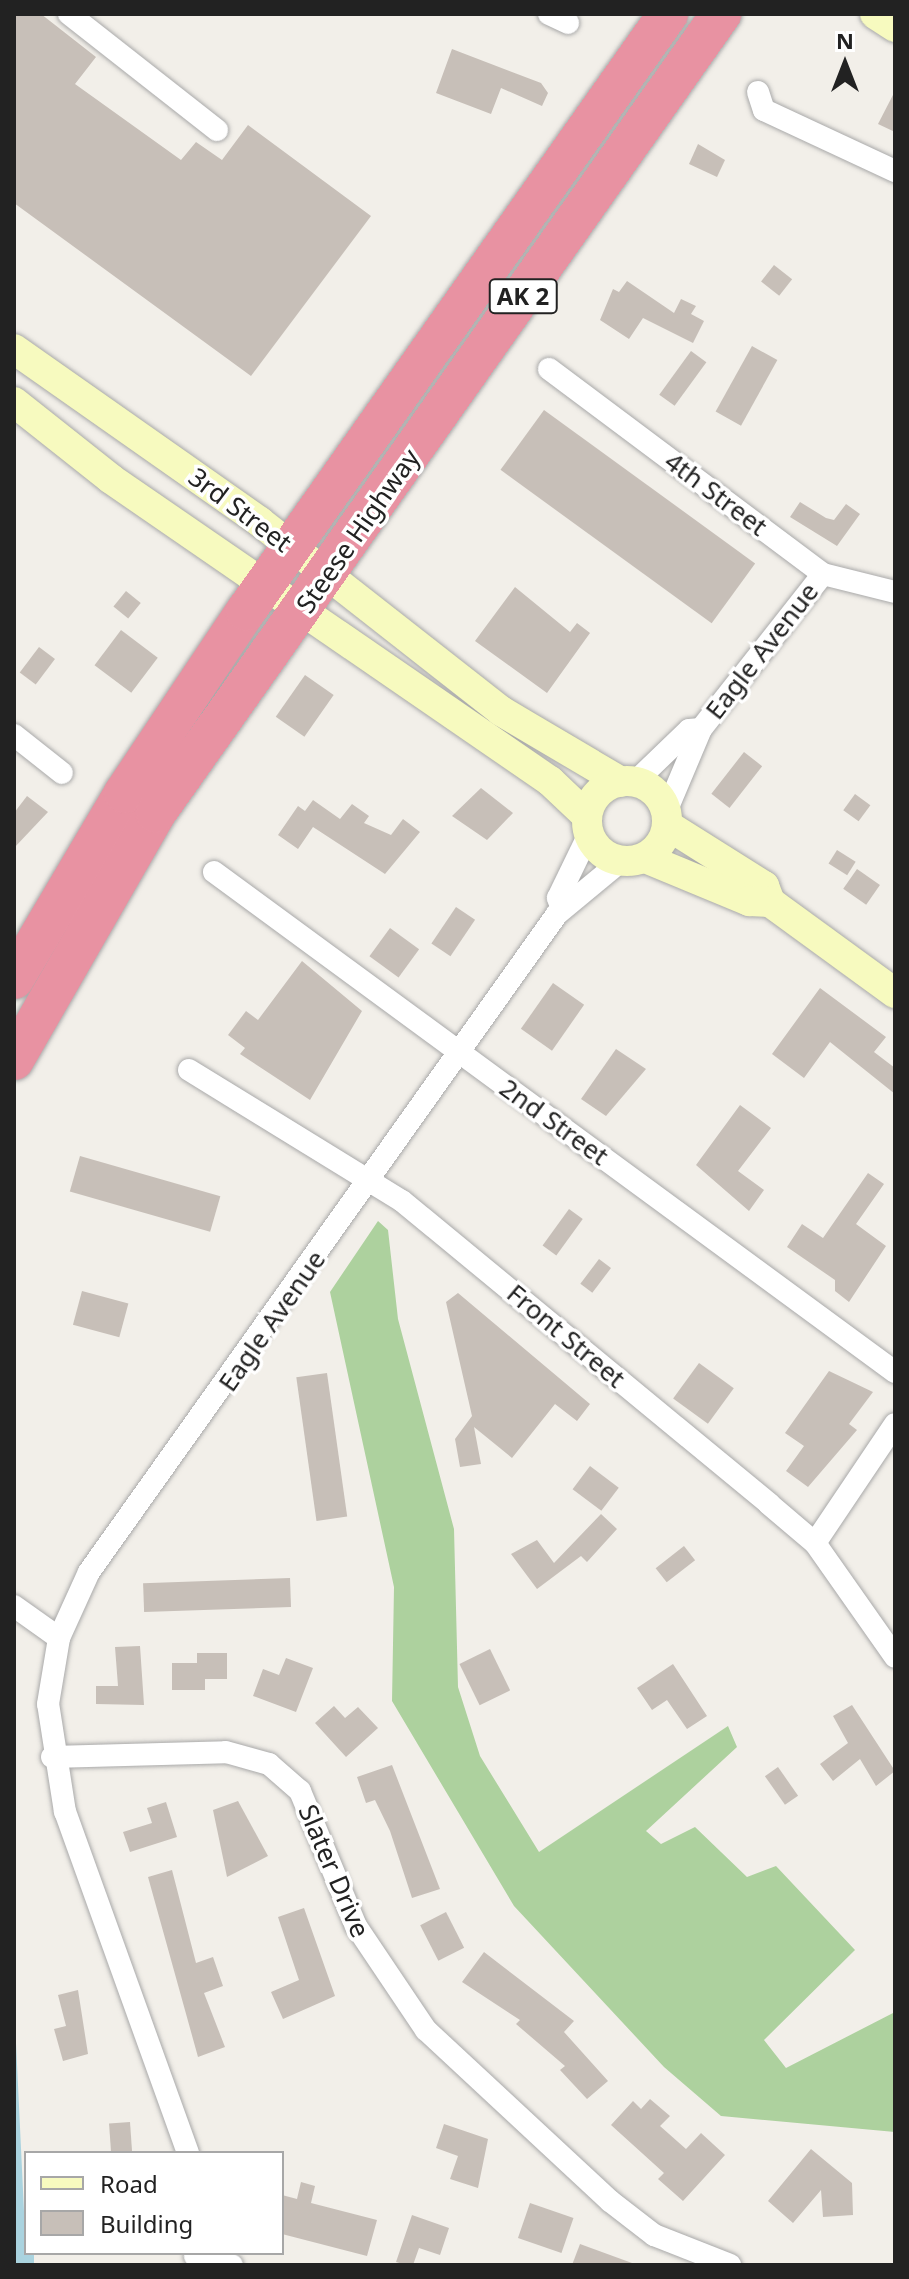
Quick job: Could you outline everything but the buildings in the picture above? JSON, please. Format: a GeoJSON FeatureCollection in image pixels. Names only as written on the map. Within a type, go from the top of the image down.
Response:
{"type":"FeatureCollection","features":[{"type":"Feature","properties":{"kind":"highway","name":"Steese Highway"},"geometry":{"type":"LineString","coordinates":[[14,979],[124,793],[291,548],[668,14]]}},
{"type":"Feature","properties":{"kind":"highway","name":"Steese Highway"},"geometry":{"type":"LineString","coordinates":[[14,1060],[156,813],[315,595],[721,14]]}},
{"type":"Feature","properties":{"kind":"street"},"geometry":{"type":"LineString","coordinates":[[69,14],[217,130]]}},
{"type":"Feature","properties":{"kind":"street"},"geometry":{"type":"LineString","coordinates":[[875,14],[895,27]]}},
{"type":"Feature","properties":{"kind":"street"},"geometry":{"type":"LineString","coordinates":[[758,92],[764,110],[895,171]]}},
{"type":"Feature","properties":{"kind":"street","name":"3rd Street"},"geometry":{"type":"LineString","coordinates":[[14,349],[291,548],[315,595],[550,781],[588,825]]}},
{"type":"Feature","properties":{"kind":"street","name":"4th Street"},"geometry":{"type":"LineString","coordinates":[[549,369],[823,574],[895,592]]}},
{"type":"Feature","properties":{"kind":"street","name":"3rd Street"},"geometry":{"type":"LineString","coordinates":[[14,402],[111,479],[268,584],[315,595],[501,711],[628,782]]}},
{"type":"Feature","properties":{"kind":"street","name":"Eagle Avenue"},"geometry":{"type":"LineString","coordinates":[[667,818],[701,729],[823,574]]}},
{"type":"Feature","properties":{"kind":"street","name":"Eagle Avenue"},"geometry":{"type":"LineString","coordinates":[[628,782],[689,730],[701,729]]}},
{"type":"Feature","properties":{"kind":"street"},"geometry":{"type":"LineString","coordinates":[[14,735],[62,773]]}},
{"type":"Feature","properties":{"kind":"street"},"geometry":{"type":"LineString","coordinates":[[770,902],[764,886],[667,818],[655,792],[628,782],[602,790],[588,825],[601,852],[633,859],[749,901],[770,902],[895,993]]}},
{"type":"Feature","properties":{"kind":"street"},"geometry":{"type":"LineString","coordinates":[[633,859],[667,818]]}},
{"type":"Feature","properties":{"kind":"street","name":"Eagle Avenue"},"geometry":{"type":"LineString","coordinates":[[562,909],[558,898],[588,825]]}},
{"type":"Feature","properties":{"kind":"street","name":"Eagle Avenue"},"geometry":{"type":"LineString","coordinates":[[52,1757],[48,1704],[59,1638],[89,1572],[562,909],[575,906],[633,859]]}},
{"type":"Feature","properties":{"kind":"street","name":"2nd Street"},"geometry":{"type":"LineString","coordinates":[[214,872],[895,1372]]}},
{"type":"Feature","properties":{"kind":"street","name":"Front Street"},"geometry":{"type":"LineString","coordinates":[[189,1070],[368,1183],[402,1201],[815,1543],[895,1657]]}},
{"type":"Feature","properties":{"kind":"street"},"geometry":{"type":"LineString","coordinates":[[815,1543],[895,1424]]}},
{"type":"Feature","properties":{"kind":"street"},"geometry":{"type":"LineString","coordinates":[[14,1606],[59,1638]]}},
{"type":"Feature","properties":{"kind":"street","name":"Slater Drive"},"geometry":{"type":"LineString","coordinates":[[52,1757],[226,1752],[269,1764],[300,1791],[356,1926],[426,2030],[610,2201],[694,2260],[730,2265]]}},
{"type":"Feature","properties":{"kind":"street"},"geometry":{"type":"LineString","coordinates":[[52,1757],[187,2151]]}},
{"type":"Feature","properties":{"kind":"street"},"geometry":{"type":"LineString","coordinates":[[195,2258],[232,2265]]}},
{"type":"Feature","properties":{"kind":"green space"},"geometry":{"type":"Polygon","coordinates":[[[378,1221],[388,1230],[398,1319],[454,1529],[458,1687],[480,1756],[539,1852],[728,1726],[737,1747],[646,1831],[661,1844],[695,1827],[747,1877],[776,1866],[855,1950],[764,2040],[786,2068],[895,2012],[895,2132],[721,2116],[664,2067],[514,1906],[392,1701],[394,1587],[330,1292],[378,1221]]]}},
{"type":"Feature","properties":{"kind":"water"},"geometry":{"type":"Polygon","coordinates":[[[14,2001],[24,2255],[34,2255],[34,2265],[14,2265],[14,2001]]]}}]}
